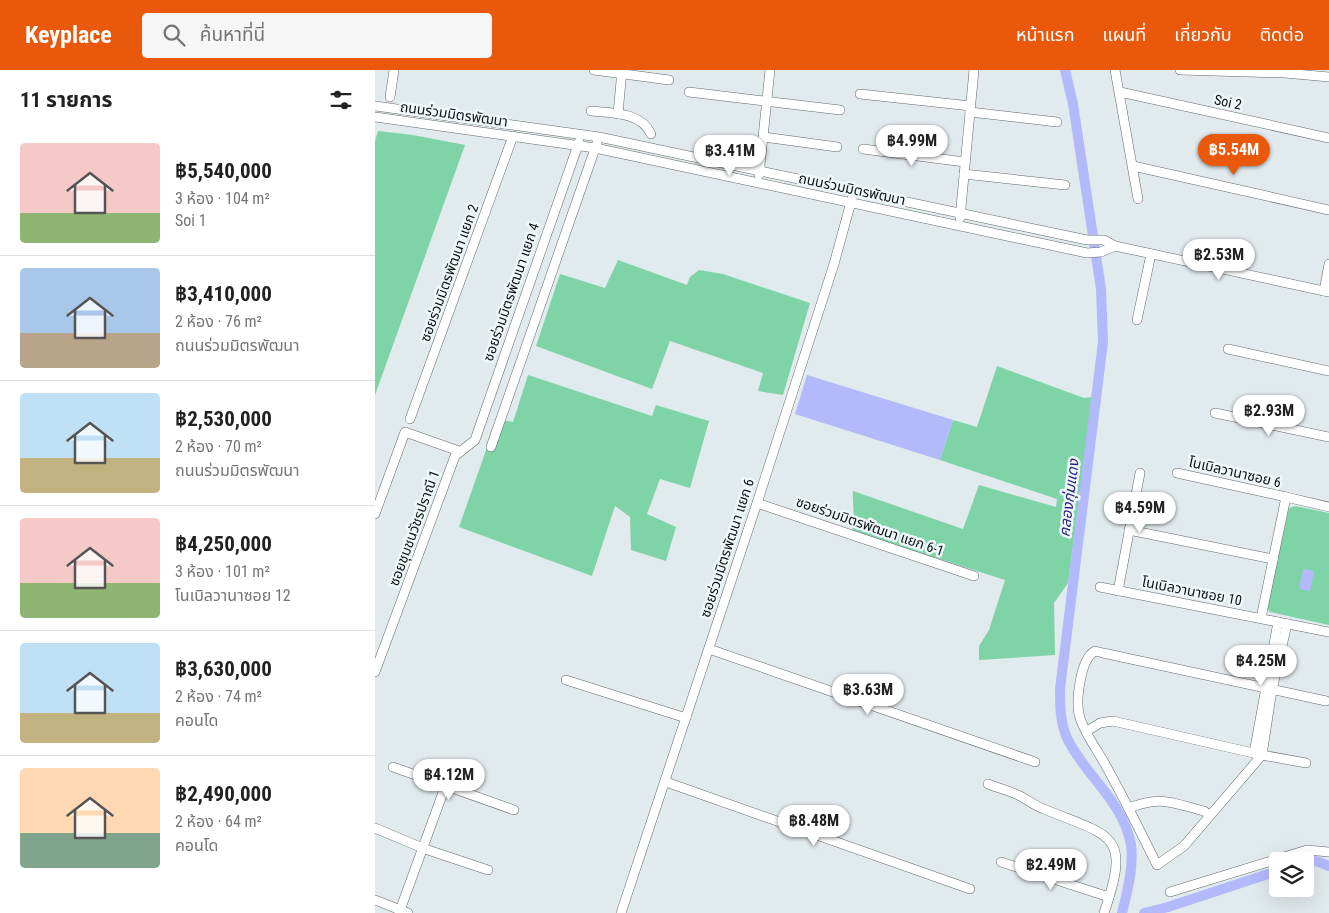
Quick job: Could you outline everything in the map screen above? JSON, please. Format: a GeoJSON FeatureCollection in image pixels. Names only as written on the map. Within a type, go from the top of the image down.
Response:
{"type":"FeatureCollection","features":[{"type":"Feature","properties":{"kind":"street"},"geometry":{"type":"LineString","coordinates":[[391,97],[394,70]]}},
{"type":"Feature","properties":{"kind":"street"},"geometry":{"type":"LineString","coordinates":[[594,70],[622,72],[669,80]]}},
{"type":"Feature","properties":{"kind":"street"},"geometry":{"type":"LineString","coordinates":[[759,183],[770,70]]}},
{"type":"Feature","properties":{"kind":"street"},"geometry":{"type":"LineString","coordinates":[[959,226],[974,70]]}},
{"type":"Feature","properties":{"kind":"street"},"geometry":{"type":"LineString","coordinates":[[1115,70],[1138,198]]}},
{"type":"Feature","properties":{"kind":"street"},"geometry":{"type":"LineString","coordinates":[[1180,70],[1285,73],[1329,77]]}},
{"type":"Feature","properties":{"kind":"street"},"geometry":{"type":"LineString","coordinates":[[618,114],[622,72]]}},
{"type":"Feature","properties":{"kind":"street"},"geometry":{"type":"LineString","coordinates":[[689,92],[840,110]]}},
{"type":"Feature","properties":{"kind":"street","name":"Soi 2"},"geometry":{"type":"LineString","coordinates":[[1120,92],[1329,138]]}},
{"type":"Feature","properties":{"kind":"street"},"geometry":{"type":"LineString","coordinates":[[860,94],[1057,122]]}},
{"type":"Feature","properties":{"kind":"street","name":"ถนนร่วมมิตรพัฒนา"},"geometry":{"type":"LineString","coordinates":[[375,106],[599,136],[1087,240],[1100,239],[1115,246],[1327,292]]}},
{"type":"Feature","properties":{"kind":"street"},"geometry":{"type":"LineString","coordinates":[[591,111],[628,115],[647,125],[651,134]]}},
{"type":"Feature","properties":{"kind":"street","name":"ถนนร่วมมิตรพัฒนา"},"geometry":{"type":"LineString","coordinates":[[375,117],[595,148],[1087,253],[1101,252],[1115,246]]}},
{"type":"Feature","properties":{"kind":"street","name":"ซอยร่วมมิตรพัฒนา แยก 4"},"geometry":{"type":"LineString","coordinates":[[459,451],[475,440],[582,135]]}},
{"type":"Feature","properties":{"kind":"street","name":"ซอยร่วมมิตรพัฒนา แยก 2"},"geometry":{"type":"LineString","coordinates":[[410,420],[513,136]]}},
{"type":"Feature","properties":{"kind":"street"},"geometry":{"type":"LineString","coordinates":[[491,447],[599,136]]}},
{"type":"Feature","properties":{"kind":"street"},"geometry":{"type":"LineString","coordinates":[[764,137],[837,147]]}},
{"type":"Feature","properties":{"kind":"street"},"geometry":{"type":"LineString","coordinates":[[863,150],[965,162]]}},
{"type":"Feature","properties":{"kind":"street"},"geometry":{"type":"LineString","coordinates":[[1133,166],[1329,210]]}},
{"type":"Feature","properties":{"kind":"street"},"geometry":{"type":"LineString","coordinates":[[964,174],[1065,185]]}},
{"type":"Feature","properties":{"kind":"street","name":"ซอยร่วมมิตรพัฒนา แยก 6"},"geometry":{"type":"LineString","coordinates":[[621,913],[757,503],[854,191]]}},
{"type":"Feature","properties":{"kind":"street"},"geometry":{"type":"LineString","coordinates":[[1137,320],[1151,254]]}},
{"type":"Feature","properties":{"kind":"street"},"geometry":{"type":"LineString","coordinates":[[1327,292],[1329,264]]}},
{"type":"Feature","properties":{"kind":"street"},"geometry":{"type":"LineString","coordinates":[[1228,349],[1329,371]]}},
{"type":"Feature","properties":{"kind":"street"},"geometry":{"type":"LineString","coordinates":[[1215,414],[1329,437]]}},
{"type":"Feature","properties":{"kind":"street"},"geometry":{"type":"LineString","coordinates":[[375,514],[405,432],[459,451]]}},
{"type":"Feature","properties":{"kind":"street","name":"ซอยชุมชนวัชรปราณี 1"},"geometry":{"type":"LineString","coordinates":[[375,672],[455,456],[459,451]]}},
{"type":"Feature","properties":{"kind":"street"},"geometry":{"type":"LineString","coordinates":[[1118,591],[1140,473]]}},
{"type":"Feature","properties":{"kind":"street","name":"โนเบิลวานาซอย 6"},"geometry":{"type":"LineString","coordinates":[[1177,473],[1329,507]]}},
{"type":"Feature","properties":{"kind":"street"},"geometry":{"type":"LineString","coordinates":[[1261,618],[1286,497]]}},
{"type":"Feature","properties":{"kind":"street","name":"ซอยร่วมมิตรพัฒนา แยก 6-1"},"geometry":{"type":"LineString","coordinates":[[757,503],[974,576]]}},
{"type":"Feature","properties":{"kind":"street"},"geometry":{"type":"LineString","coordinates":[[1129,530],[1273,559]]}},
{"type":"Feature","properties":{"kind":"street","name":"โนเบิลวานาซอย 10"},"geometry":{"type":"LineString","coordinates":[[1100,587],[1329,632]]}},
{"type":"Feature","properties":{"kind":"street"},"geometry":{"type":"LineString","coordinates":[[1282,623],[1268,689],[1258,754],[1184,846],[1157,865],[1129,808],[1080,719],[1079,698],[1085,660],[1095,651],[1268,689],[1326,701]]}},
{"type":"Feature","properties":{"kind":"street"},"geometry":{"type":"LineString","coordinates":[[709,649],[1035,762]]}},
{"type":"Feature","properties":{"kind":"street"},"geometry":{"type":"LineString","coordinates":[[566,680],[686,718]]}},
{"type":"Feature","properties":{"kind":"street"},"geometry":{"type":"LineString","coordinates":[[1087,731],[1100,723],[1113,721],[1258,754],[1306,762]]}},
{"type":"Feature","properties":{"kind":"street"},"geometry":{"type":"LineString","coordinates":[[393,767],[513,810]]}},
{"type":"Feature","properties":{"kind":"street"},"geometry":{"type":"LineString","coordinates":[[666,782],[970,890]]}},
{"type":"Feature","properties":{"kind":"street"},"geometry":{"type":"LineString","coordinates":[[988,784],[1018,795],[1042,808],[1089,825],[1103,833],[1112,845],[1117,863],[1115,880],[1104,913]]}},
{"type":"Feature","properties":{"kind":"street"},"geometry":{"type":"LineString","coordinates":[[375,900],[403,912],[445,787]]}},
{"type":"Feature","properties":{"kind":"street"},"geometry":{"type":"LineString","coordinates":[[1129,808],[1148,801],[1159,800],[1204,811],[1209,815]]}},
{"type":"Feature","properties":{"kind":"street"},"geometry":{"type":"LineString","coordinates":[[375,828],[425,849],[488,870]]}},
{"type":"Feature","properties":{"kind":"street"},"geometry":{"type":"LineString","coordinates":[[1170,892],[1307,850],[1329,852]]}},
{"type":"Feature","properties":{"kind":"street"},"geometry":{"type":"LineString","coordinates":[[1001,862],[1109,897]]}},
{"type":"Feature","properties":{"kind":"green space"},"geometry":{"type":"Polygon","coordinates":[[[378,131],[413,135],[465,145],[375,395],[375,141],[378,131]]]}},
{"type":"Feature","properties":{"kind":"green space"},"geometry":{"type":"Polygon","coordinates":[[[618,260],[687,285],[690,277],[699,270],[723,274],[810,303],[783,395],[758,391],[763,373],[670,341],[652,389],[536,346],[560,274],[605,288],[618,260]]]}},
{"type":"Feature","properties":{"kind":"green space"},"geometry":{"type":"Polygon","coordinates":[[[997,366],[1084,398],[1093,397],[1068,583],[1054,603],[1055,655],[979,660],[979,646],[989,630],[1005,580],[852,531],[854,521],[853,491],[963,529],[979,485],[1056,507],[1057,499],[940,460],[953,420],[977,427],[997,366]]]}},
{"type":"Feature","properties":{"kind":"green space"},"geometry":{"type":"Polygon","coordinates":[[[528,375],[652,416],[656,405],[709,421],[690,488],[660,479],[647,514],[676,527],[666,561],[631,550],[630,517],[615,506],[592,576],[459,527],[497,419],[513,422],[528,375]]]}},
{"type":"Feature","properties":{"kind":"green space"},"geometry":{"type":"Polygon","coordinates":[[[1295,506],[1329,513],[1329,625],[1270,612],[1266,607],[1289,508],[1295,506]]]}},
{"type":"Feature","properties":{"kind":"water"},"geometry":{"type":"Polygon","coordinates":[[[807,375],[953,420],[940,460],[795,414],[807,375]]]}},
{"type":"Feature","properties":{"kind":"water"},"geometry":{"type":"Polygon","coordinates":[[[1303,569],[1314,571],[1310,591],[1299,589],[1303,569]]]}},
{"type":"Feature","properties":{"kind":"waterway","name":"คลองกุ่มแดง"},"geometry":{"type":"LineString","coordinates":[[1065,70],[1073,104],[1101,289],[1103,342],[1060,689],[1060,708],[1067,738],[1083,764],[1112,801],[1127,829],[1131,845],[1132,862],[1122,913]]}},
{"type":"Feature","properties":{"kind":"waterway"},"geometry":{"type":"LineString","coordinates":[[1314,861],[1329,866]]}},
{"type":"Feature","properties":{"kind":"waterway"},"geometry":{"type":"LineString","coordinates":[[1144,913],[1269,874]]}}]}
